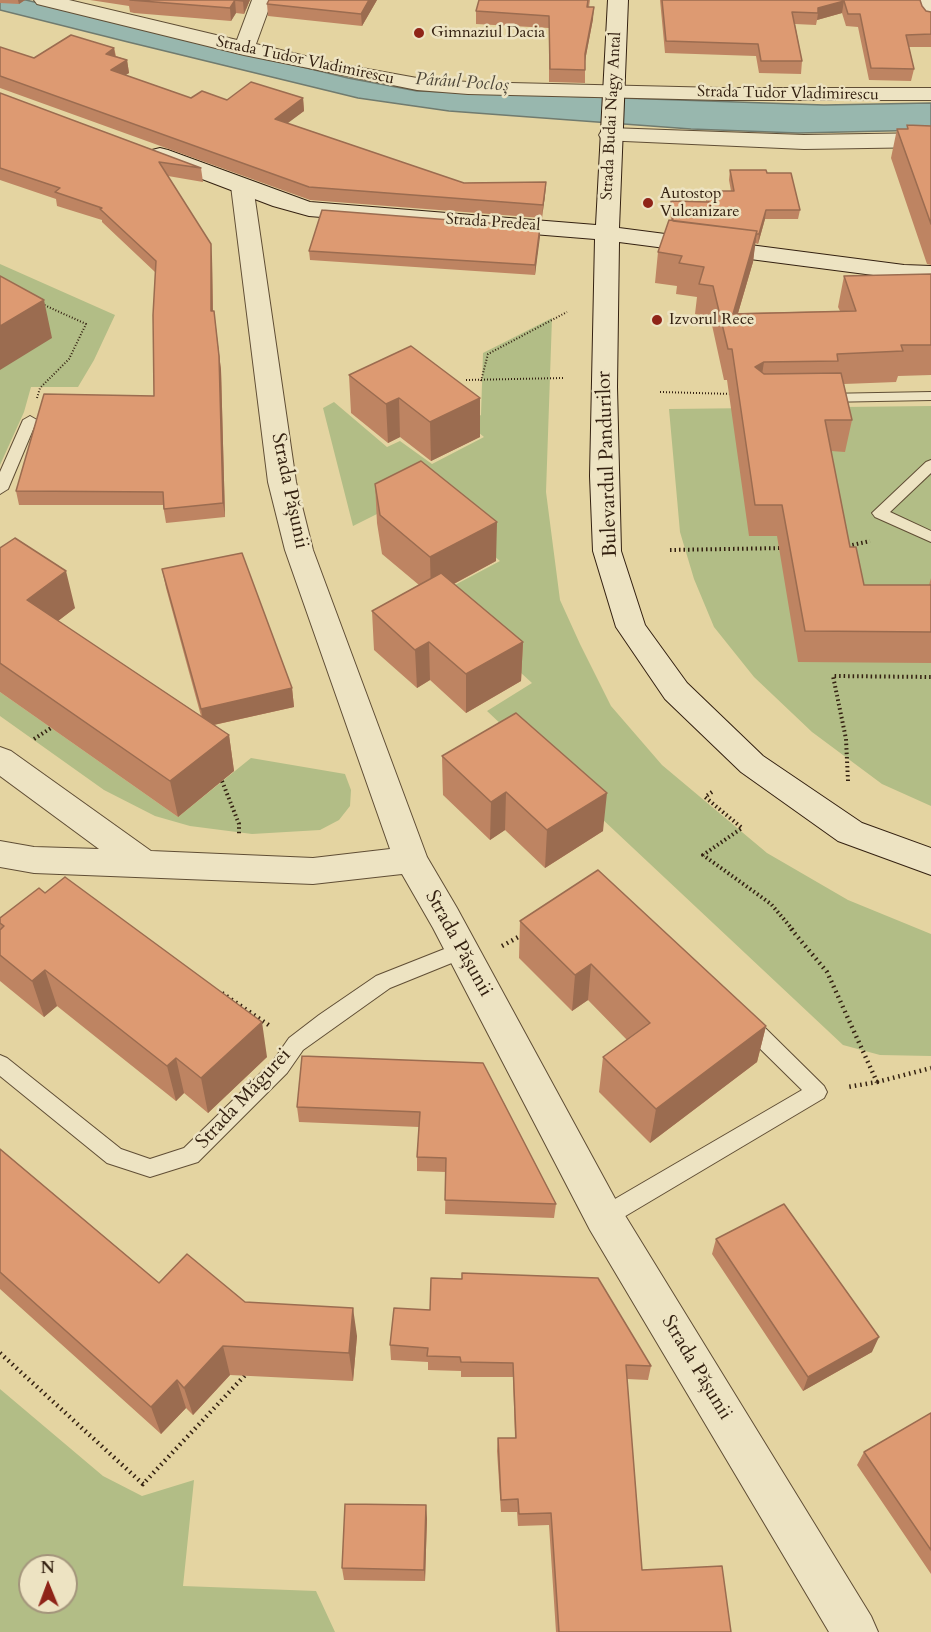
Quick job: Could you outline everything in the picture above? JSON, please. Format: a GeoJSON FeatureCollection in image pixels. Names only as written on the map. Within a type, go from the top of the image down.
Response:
{"type":"FeatureCollection","features":[{"type":"Feature","properties":{"kind":"street","name":"Strada Tudor Vladimirescu"},"geometry":{"type":"LineString","coordinates":[[44,0],[368,77],[417,84],[468,88],[612,92],[800,95],[931,94]]}},
{"type":"Feature","properties":{"kind":"street"},"geometry":{"type":"LineString","coordinates":[[244,49],[262,0]]}},
{"type":"Feature","properties":{"kind":"street","name":"Strada Budai Nagy Antal"},"geometry":{"type":"LineString","coordinates":[[607,232],[618,0]]}},
{"type":"Feature","properties":{"kind":"street"},"geometry":{"type":"LineString","coordinates":[[927,0],[931,17]]}},
{"type":"Feature","properties":{"kind":"street"},"geometry":{"type":"LineString","coordinates":[[610,131],[804,142],[931,140]]}},
{"type":"Feature","properties":{"kind":"street","name":"Strada Predeal"},"geometry":{"type":"LineString","coordinates":[[143,149],[309,209],[607,232],[904,272],[931,273]]}},
{"type":"Feature","properties":{"kind":"street","name":"Strada Pășunii"},"geometry":{"type":"LineString","coordinates":[[242,186],[282,482],[299,550],[411,860],[462,950],[604,1217],[855,1632]]}},
{"type":"Feature","properties":{"kind":"street","name":"Bulevardul Pandurilor"},"geometry":{"type":"LineString","coordinates":[[607,232],[603,387],[608,551],[631,627],[676,691],[752,764],[850,832],[931,862]]}},
{"type":"Feature","properties":{"kind":"street"},"geometry":{"type":"LineString","coordinates":[[0,759],[144,864]]}},
{"type":"Feature","properties":{"kind":"street"},"geometry":{"type":"LineString","coordinates":[[0,854],[34,860],[313,870],[411,860]]}},
{"type":"Feature","properties":{"kind":"lane"},"geometry":{"type":"LineString","coordinates":[[805,398],[931,396]]}},
{"type":"Feature","properties":{"kind":"lane"},"geometry":{"type":"LineString","coordinates":[[0,489],[30,420]]}},
{"type":"Feature","properties":{"kind":"lane"},"geometry":{"type":"LineString","coordinates":[[926,534],[880,513],[931,465]]}},
{"type":"Feature","properties":{"kind":"lane","name":"Strada Măgurei"},"geometry":{"type":"LineString","coordinates":[[0,1064],[114,1156],[150,1168],[191,1155],[280,1067],[296,1044],[382,982],[462,950]]}},
{"type":"Feature","properties":{"kind":"lane"},"geometry":{"type":"LineString","coordinates":[[604,1217],[817,1092],[734,1011]]}},
{"type":"Feature","properties":{"kind":"path"},"geometry":{"type":"LineString","coordinates":[[30,420],[40,388],[69,359],[86,324],[32,300]]}},
{"type":"Feature","properties":{"kind":"path"},"geometry":{"type":"LineString","coordinates":[[481,381],[488,354],[567,312]]}},
{"type":"Feature","properties":{"kind":"path"},"geometry":{"type":"LineString","coordinates":[[466,380],[563,378]]}},
{"type":"Feature","properties":{"kind":"path"},"geometry":{"type":"LineString","coordinates":[[660,392],[735,394]]}},
{"type":"Feature","properties":{"kind":"path"},"geometry":{"type":"LineString","coordinates":[[846,546],[926,534]]}},
{"type":"Feature","properties":{"kind":"path"},"geometry":{"type":"LineString","coordinates":[[670,550],[790,548]]}},
{"type":"Feature","properties":{"kind":"path"},"geometry":{"type":"LineString","coordinates":[[848,781],[846,739],[833,676],[931,677]]}},
{"type":"Feature","properties":{"kind":"path"},"geometry":{"type":"LineString","coordinates":[[222,781],[239,824],[239,835]]}},
{"type":"Feature","properties":{"kind":"path"},"geometry":{"type":"LineString","coordinates":[[712,792],[705,797],[742,828],[703,855],[771,904],[827,972],[877,1082]]}},
{"type":"Feature","properties":{"kind":"path"},"geometry":{"type":"LineString","coordinates":[[499,948],[530,931]]}},
{"type":"Feature","properties":{"kind":"path"},"geometry":{"type":"LineString","coordinates":[[214,987],[296,1044]]}},
{"type":"Feature","properties":{"kind":"path"},"geometry":{"type":"LineString","coordinates":[[227,1006],[233,1000]]}},
{"type":"Feature","properties":{"kind":"path"},"geometry":{"type":"LineString","coordinates":[[817,1092],[877,1082],[931,1068]]}},
{"type":"Feature","properties":{"kind":"path"},"geometry":{"type":"LineString","coordinates":[[0,1353],[143,1484],[256,1363]]}},
{"type":"Feature","properties":{"kind":"path"},"geometry":{"type":"LineString","coordinates":[[217,1389],[225,1396]]}},
{"type":"Feature","properties":{"kind":"green space"},"geometry":{"type":"Polygon","coordinates":[[[0,264],[115,315],[94,360],[78,387],[31,387],[24,412],[0,465],[0,264]]]}},
{"type":"Feature","properties":{"kind":"green space"},"geometry":{"type":"Polygon","coordinates":[[[552,318],[546,492],[560,600],[611,706],[662,765],[767,853],[848,900],[931,934],[931,1056],[880,1055],[843,1045],[487,711],[532,683],[436,595],[500,561],[419,493],[353,526],[323,408],[334,402],[387,447],[400,441],[432,464],[484,437],[467,423],[481,415],[483,353],[552,318]]]}},
{"type":"Feature","properties":{"kind":"green space"},"geometry":{"type":"Polygon","coordinates":[[[931,406],[931,806],[882,784],[812,732],[754,677],[714,627],[694,579],[680,532],[669,409],[931,406]]]}},
{"type":"Feature","properties":{"kind":"green space"},"geometry":{"type":"Polygon","coordinates":[[[0,692],[178,817],[251,758],[345,774],[351,790],[350,806],[339,820],[320,830],[252,834],[190,826],[155,816],[104,790],[0,716],[0,692]]]}},
{"type":"Feature","properties":{"kind":"green space"},"geometry":{"type":"Polygon","coordinates":[[[0,1389],[103,1476],[142,1496],[194,1480],[183,1586],[316,1591],[335,1632],[0,1632],[0,1389]]]}},
{"type":"Feature","properties":{"kind":"water","name":"Pârâul Pocloș"},"geometry":{"type":"Polygon","coordinates":[[[0,0],[26,0],[348,78],[417,91],[824,105],[931,103],[931,130],[798,133],[691,129],[449,111],[358,98],[128,42],[0,10],[0,0]]]}},
{"type":"Feature","properties":{"kind":"building"},"geometry":{"type":"Polygon","coordinates":[[[130,0],[235,0],[230,8],[130,0]]]}},
{"type":"Feature","properties":{"kind":"building"},"geometry":{"type":"Polygon","coordinates":[[[269,0],[369,0],[361,14],[267,4],[269,0]]]}},
{"type":"Feature","properties":{"kind":"building"},"geometry":{"type":"Polygon","coordinates":[[[479,0],[588,0],[587,7],[594,7],[585,54],[585,70],[550,69],[549,16],[476,11],[479,0]]]}},
{"type":"Feature","properties":{"kind":"building"},"geometry":{"type":"Polygon","coordinates":[[[662,0],[920,0],[926,11],[931,12],[931,34],[906,35],[914,69],[871,68],[860,14],[848,14],[844,1],[818,8],[818,13],[792,12],[802,61],[761,61],[758,44],[666,41],[662,0]]]}},
{"type":"Feature","properties":{"kind":"building"},"geometry":{"type":"Polygon","coordinates":[[[71,35],[114,48],[106,54],[127,60],[111,70],[191,98],[202,91],[227,100],[251,82],[303,98],[275,119],[464,183],[546,182],[543,205],[309,187],[0,76],[0,47],[34,58],[71,35]]]}},
{"type":"Feature","properties":{"kind":"building"},"geometry":{"type":"Polygon","coordinates":[[[0,93],[201,168],[159,162],[211,244],[211,311],[214,311],[219,356],[223,503],[164,509],[163,492],[16,491],[44,394],[154,396],[153,315],[156,261],[100,209],[102,208],[55,192],[60,188],[0,168],[0,93]]]}},
{"type":"Feature","properties":{"kind":"building"},"geometry":{"type":"Polygon","coordinates":[[[907,125],[931,126],[931,224],[897,129],[908,129],[907,125]]]}},
{"type":"Feature","properties":{"kind":"building"},"geometry":{"type":"Polygon","coordinates":[[[730,170],[791,173],[800,210],[766,210],[759,234],[756,234],[757,231],[673,221],[671,201],[709,202],[707,191],[734,191],[730,170]]]}},
{"type":"Feature","properties":{"kind":"building"},"geometry":{"type":"Polygon","coordinates":[[[322,210],[540,227],[535,265],[309,251],[322,210]]]}},
{"type":"Feature","properties":{"kind":"building"},"geometry":{"type":"Polygon","coordinates":[[[669,220],[757,231],[733,314],[856,311],[844,276],[931,274],[931,345],[901,345],[903,351],[837,354],[838,361],[764,362],[755,367],[764,374],[841,373],[852,420],[825,420],[850,547],[856,547],[864,585],[931,585],[931,632],[805,631],[782,505],[755,505],[732,349],[728,349],[713,286],[699,284],[704,267],[679,263],[682,256],[658,252],[669,220]]]}},
{"type":"Feature","properties":{"kind":"building"},"geometry":{"type":"Polygon","coordinates":[[[0,276],[44,300],[0,326],[0,276]]]}},
{"type":"Feature","properties":{"kind":"building"},"geometry":{"type":"Polygon","coordinates":[[[411,346],[480,398],[430,422],[399,398],[386,404],[349,375],[411,346]]]}},
{"type":"Feature","properties":{"kind":"building"},"geometry":{"type":"Polygon","coordinates":[[[421,461],[497,522],[430,557],[380,515],[375,484],[421,461]]]}},
{"type":"Feature","properties":{"kind":"building"},"geometry":{"type":"Polygon","coordinates":[[[15,538],[66,571],[27,600],[229,735],[170,781],[0,663],[0,548],[15,538]]]}},
{"type":"Feature","properties":{"kind":"building"},"geometry":{"type":"Polygon","coordinates":[[[242,553],[292,688],[201,709],[162,569],[242,553]]]}},
{"type":"Feature","properties":{"kind":"building"},"geometry":{"type":"Polygon","coordinates":[[[441,573],[523,642],[466,674],[429,642],[415,650],[372,611],[441,573]]]}},
{"type":"Feature","properties":{"kind":"building"},"geometry":{"type":"Polygon","coordinates":[[[516,713],[607,793],[547,830],[506,792],[491,802],[442,756],[516,713]]]}},
{"type":"Feature","properties":{"kind":"building"},"geometry":{"type":"Polygon","coordinates":[[[598,870],[766,1026],[656,1109],[603,1057],[650,1023],[591,964],[575,975],[520,921],[598,870]]]}},
{"type":"Feature","properties":{"kind":"building"},"geometry":{"type":"Polygon","coordinates":[[[65,877],[262,1022],[201,1078],[176,1058],[167,1066],[45,970],[32,981],[0,955],[0,930],[4,926],[0,923],[0,918],[39,888],[45,893],[65,877]]]}},
{"type":"Feature","properties":{"kind":"building"},"geometry":{"type":"Polygon","coordinates":[[[302,1056],[483,1063],[556,1204],[445,1200],[446,1158],[417,1157],[420,1112],[297,1107],[302,1056]]]}},
{"type":"Feature","properties":{"kind":"building"},"geometry":{"type":"Polygon","coordinates":[[[0,1149],[159,1283],[187,1254],[245,1302],[353,1308],[349,1353],[223,1346],[184,1388],[177,1380],[151,1407],[0,1272],[0,1149]]]}},
{"type":"Feature","properties":{"kind":"building"},"geometry":{"type":"Polygon","coordinates":[[[784,1204],[879,1337],[808,1377],[716,1239],[784,1204]]]}},
{"type":"Feature","properties":{"kind":"building"},"geometry":{"type":"Polygon","coordinates":[[[462,1273],[598,1278],[651,1366],[626,1365],[642,1570],[722,1566],[731,1632],[559,1632],[551,1513],[519,1514],[518,1499],[501,1500],[498,1438],[516,1438],[513,1363],[461,1362],[460,1357],[427,1356],[428,1348],[390,1345],[394,1308],[430,1310],[431,1278],[462,1279],[462,1273]]]}},
{"type":"Feature","properties":{"kind":"building"},"geometry":{"type":"Polygon","coordinates":[[[931,1413],[931,1550],[864,1452],[931,1413]]]}},
{"type":"Feature","properties":{"kind":"building"},"geometry":{"type":"Polygon","coordinates":[[[345,1504],[426,1505],[424,1570],[342,1568],[345,1504]]]}},
{"type":"Feature","properties":{"kind":"place","name":"Gimnaziul Dacia"},"geometry":{"type":"Point","coordinates":[419,33]}},
{"type":"Feature","properties":{"kind":"place","name":"Autostop Vulcanizare"},"geometry":{"type":"Point","coordinates":[648,203]}},
{"type":"Feature","properties":{"kind":"place","name":"Izvorul Rece"},"geometry":{"type":"Point","coordinates":[657,320]}}]}
